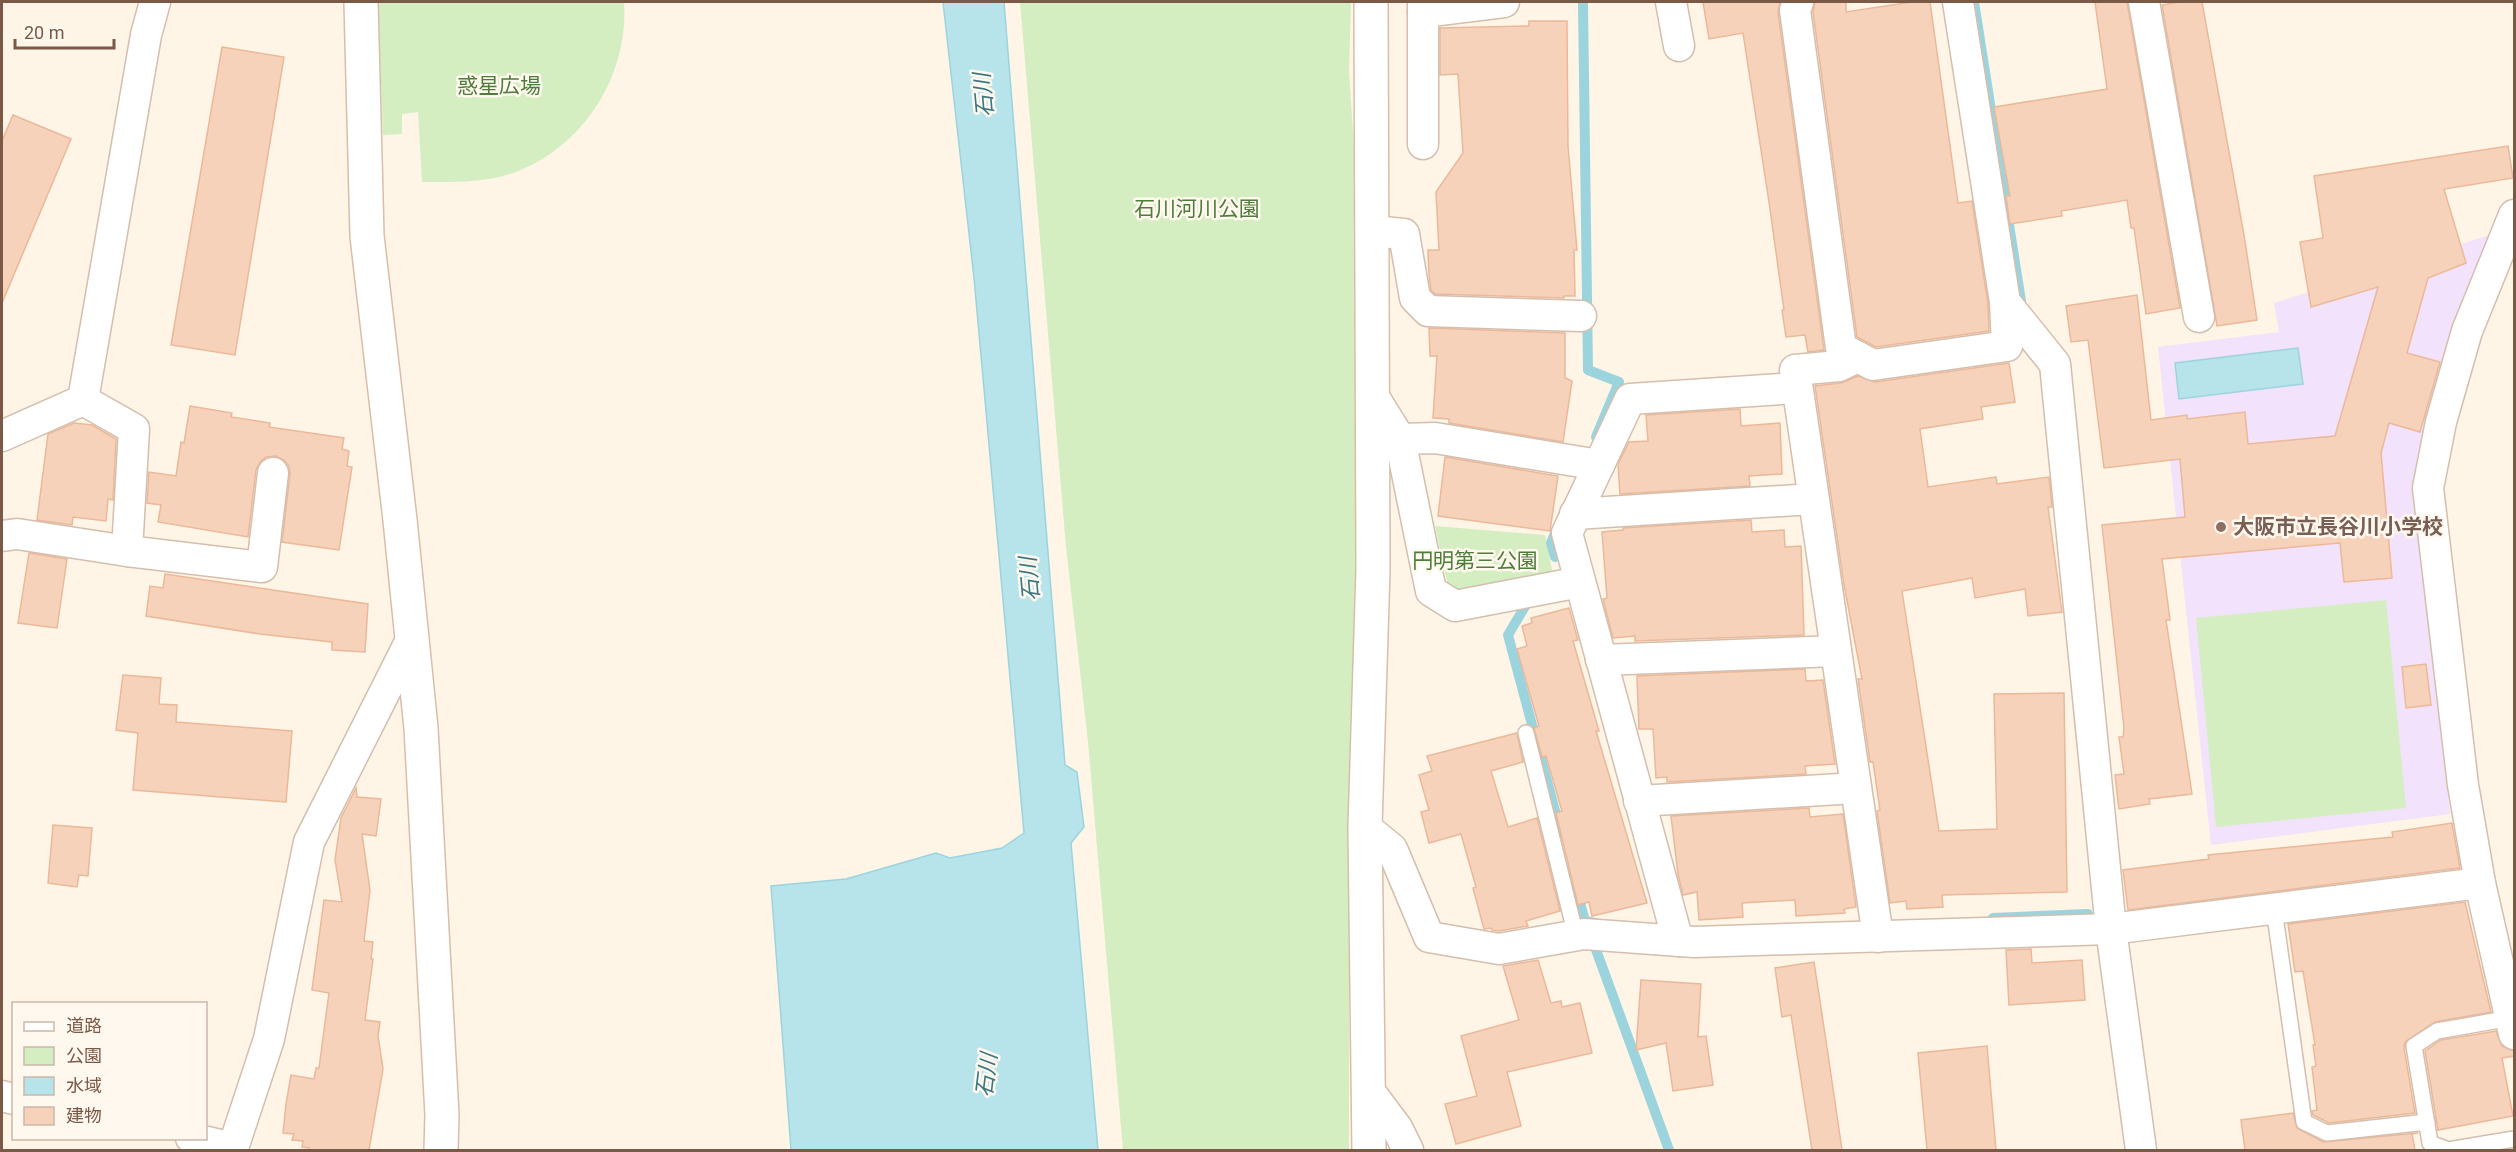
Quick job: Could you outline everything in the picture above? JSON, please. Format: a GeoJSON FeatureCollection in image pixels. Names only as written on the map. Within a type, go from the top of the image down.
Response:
{"type":"FeatureCollection","features":[{"type":"Feature","properties":{"kind":"street"},"geometry":{"type":"LineString","coordinates":[[83,400],[146,35],[155,2]]}},
{"type":"Feature","properties":{"kind":"street"},"geometry":{"type":"LineString","coordinates":[[362,2],[368,236],[421,728],[442,1115],[441,1150]]}},
{"type":"Feature","properties":{"kind":"street"},"geometry":{"type":"LineString","coordinates":[[1370,1150],[1367,1088],[1365,827],[1373,570],[1371,2]]}},
{"type":"Feature","properties":{"kind":"street"},"geometry":{"type":"LineString","coordinates":[[1423,144],[1423,7],[1504,2]]}},
{"type":"Feature","properties":{"kind":"street"},"geometry":{"type":"LineString","coordinates":[[1671,2],[1679,46]]}},
{"type":"Feature","properties":{"kind":"street"},"geometry":{"type":"LineString","coordinates":[[1798,2],[1795,10],[1841,348],[1873,364],[2007,346],[2005,302],[1958,2]]}},
{"type":"Feature","properties":{"kind":"street"},"geometry":{"type":"LineString","coordinates":[[2144,2],[2199,317]]}},
{"type":"Feature","properties":{"kind":"street"},"geometry":{"type":"LineString","coordinates":[[2512,1026],[2480,883],[2463,785],[2428,488],[2441,422],[2467,331],[2514,215]]}},
{"type":"Feature","properties":{"kind":"street"},"geometry":{"type":"LineString","coordinates":[[1371,231],[1404,234],[1415,298],[1428,311],[1581,316]]}},
{"type":"Feature","properties":{"kind":"street"},"geometry":{"type":"LineString","coordinates":[[2005,302],[2055,364],[2111,929],[2141,1150]]}},
{"type":"Feature","properties":{"kind":"street"},"geometry":{"type":"LineString","coordinates":[[1858,357],[1839,366],[1795,370],[1878,937]]}},
{"type":"Feature","properties":{"kind":"street"},"geometry":{"type":"LineString","coordinates":[[1678,941],[1567,533],[1630,399],[1797,388]]}},
{"type":"Feature","properties":{"kind":"street"},"geometry":{"type":"LineString","coordinates":[[1371,394],[1400,439],[1431,591],[1455,606],[1580,582]]}},
{"type":"Feature","properties":{"kind":"street"},"geometry":{"type":"LineString","coordinates":[[2,435],[83,400]]}},
{"type":"Feature","properties":{"kind":"street"},"geometry":{"type":"LineString","coordinates":[[83,400],[134,429],[127,551]]}},
{"type":"Feature","properties":{"kind":"street"},"geometry":{"type":"LineString","coordinates":[[1400,439],[1436,438],[1599,465]]}},
{"type":"Feature","properties":{"kind":"street"},"geometry":{"type":"LineString","coordinates":[[2,536],[17,534],[127,551],[262,567],[273,473]]}},
{"type":"Feature","properties":{"kind":"street"},"geometry":{"type":"LineString","coordinates":[[1575,514],[1814,499]]}},
{"type":"Feature","properties":{"kind":"street"},"geometry":{"type":"LineString","coordinates":[[198,1140],[235,1150],[269,1039],[309,842],[411,640]]}},
{"type":"Feature","properties":{"kind":"street"},"geometry":{"type":"LineString","coordinates":[[1601,660],[1836,651]]}},
{"type":"Feature","properties":{"kind":"street"},"geometry":{"type":"LineString","coordinates":[[1640,801],[1856,788]]}},
{"type":"Feature","properties":{"kind":"street"},"geometry":{"type":"LineString","coordinates":[[1365,827],[1392,849],[1429,937],[1499,949],[1584,934],[1678,941],[2111,929],[2480,883]]}},
{"type":"Feature","properties":{"kind":"street"},"geometry":{"type":"LineString","coordinates":[[1367,1088],[1397,1128],[1408,1150]]}},
{"type":"Feature","properties":{"kind":"lane"},"geometry":{"type":"LineString","coordinates":[[1526,733],[1576,936]]}},
{"type":"Feature","properties":{"kind":"lane"},"geometry":{"type":"LineString","coordinates":[[2274,909],[2304,1122],[2327,1132],[2427,1122]]}},
{"type":"Feature","properties":{"kind":"lane"},"geometry":{"type":"LineString","coordinates":[[2512,1026],[2437,1031],[2414,1046],[2430,1143],[2448,1150],[2514,1139]]}},
{"type":"Feature","properties":{"kind":"shaded area"},"geometry":{"type":"Polygon","coordinates":[[[2499,232],[2419,466],[2425,596],[2450,814],[2211,845],[2158,347],[2279,332],[2274,303],[2499,232]]]}},
{"type":"Feature","properties":{"kind":"green space","name":"惑星広場"},"geometry":{"type":"Polygon","coordinates":[[[378,2],[624,2],[624,30],[619,56],[610,82],[597,106],[561,146],[538,162],[513,173],[491,179],[422,182],[418,112],[402,114],[402,134],[383,135],[378,2]]]}},
{"type":"Feature","properties":{"kind":"green space","name":"石川河川公園"},"geometry":{"type":"Polygon","coordinates":[[[1020,2],[1351,2],[1349,72],[1359,222],[1356,619],[1349,840],[1349,1150],[1123,1150],[1088,742],[1066,547],[1020,2]]]}},
{"type":"Feature","properties":{"kind":"green space","name":"円明第三公園"},"geometry":{"type":"Polygon","coordinates":[[[1435,526],[1545,535],[1553,575],[1467,594],[1448,586],[1435,526]]]}},
{"type":"Feature","properties":{"kind":"green space"},"geometry":{"type":"Polygon","coordinates":[[[2386,600],[2406,808],[2216,827],[2196,618],[2386,600]]]}},
{"type":"Feature","properties":{"kind":"water","name":"石川"},"geometry":{"type":"Polygon","coordinates":[[[943,2],[1004,2],[1065,765],[1077,772],[1084,827],[1071,843],[1098,1150],[791,1150],[771,886],[846,879],[936,853],[950,858],[1002,848],[1024,833],[974,278],[943,2]]]}},
{"type":"Feature","properties":{"kind":"water"},"geometry":{"type":"Polygon","coordinates":[[[2298,348],[2303,384],[2179,399],[2175,363],[2298,348]]]}},
{"type":"Feature","properties":{"kind":"building"},"geometry":{"type":"Polygon","coordinates":[[[1703,2],[1780,2],[1778,12],[1824,350],[1808,352],[1805,335],[1786,337],[1769,202],[1743,33],[1709,39],[1703,2]]]}},
{"type":"Feature","properties":{"kind":"building"},"geometry":{"type":"Polygon","coordinates":[[[1815,2],[1846,2],[1846,12],[1912,2],[1930,2],[1958,203],[1972,201],[1988,304],[1989,331],[1876,347],[1857,337],[1813,12],[1815,2]]]}},
{"type":"Feature","properties":{"kind":"building"},"geometry":{"type":"Polygon","coordinates":[[[2095,2],[2127,2],[2180,308],[2146,314],[2134,228],[2131,228],[2127,200],[2061,211],[2062,216],[2010,224],[2006,196],[2010,196],[1994,107],[2107,89],[2095,2]]]}},
{"type":"Feature","properties":{"kind":"building"},"geometry":{"type":"Polygon","coordinates":[[[2202,2],[2257,320],[2217,326],[2162,5],[2202,2]]]}},
{"type":"Feature","properties":{"kind":"building"},"geometry":{"type":"Polygon","coordinates":[[[1529,21],[1567,21],[1568,146],[1577,250],[1574,250],[1575,296],[1564,296],[1564,298],[1435,294],[1431,290],[1428,250],[1439,250],[1436,192],[1463,153],[1458,74],[1440,75],[1440,28],[1529,26],[1529,21]]]}},
{"type":"Feature","properties":{"kind":"building"},"geometry":{"type":"Polygon","coordinates":[[[222,47],[284,57],[235,355],[171,345],[222,47]]]}},
{"type":"Feature","properties":{"kind":"building"},"geometry":{"type":"Polygon","coordinates":[[[13,115],[71,139],[2,303],[2,141],[13,115]]]}},
{"type":"Feature","properties":{"kind":"building"},"geometry":{"type":"Polygon","coordinates":[[[2508,146],[2513,178],[2444,189],[2466,263],[2428,278],[2407,353],[2440,362],[2420,432],[2389,423],[2381,453],[2392,578],[2344,582],[2340,543],[2162,559],[2170,620],[2166,620],[2192,794],[2149,799],[2150,804],[2119,809],[2115,775],[2124,774],[2119,737],[2123,737],[2124,728],[2102,525],[2185,517],[2180,459],[2104,468],[2088,340],[2071,342],[2066,306],[2137,295],[2151,420],[2187,415],[2187,419],[2245,412],[2248,444],[2335,436],[2378,287],[2311,307],[2300,242],[2323,238],[2314,176],[2508,146]]]}},
{"type":"Feature","properties":{"kind":"building"},"geometry":{"type":"Polygon","coordinates":[[[1429,328],[1565,333],[1565,378],[1572,381],[1563,442],[1449,423],[1449,419],[1433,418],[1437,356],[1430,356],[1429,328]]]}},
{"type":"Feature","properties":{"kind":"building"},"geometry":{"type":"Polygon","coordinates":[[[2009,363],[2015,402],[1981,407],[1983,419],[1920,429],[1928,487],[1996,477],[1997,484],[2049,477],[2052,507],[2048,507],[2062,612],[2028,616],[2025,589],[1975,598],[1972,578],[1902,591],[1939,831],[1997,829],[1994,694],[2064,693],[2067,892],[1942,895],[1943,907],[1907,909],[1906,901],[1890,903],[1877,811],[1880,810],[1873,762],[1870,762],[1858,679],[1862,679],[1844,585],[1815,386],[1841,383],[1858,376],[1875,382],[2009,363]]]}},
{"type":"Feature","properties":{"kind":"building"},"geometry":{"type":"Polygon","coordinates":[[[190,406],[232,413],[231,417],[270,423],[269,427],[344,438],[342,449],[349,451],[347,466],[352,467],[339,550],[282,542],[290,474],[289,466],[276,456],[266,457],[256,470],[248,537],[158,522],[161,505],[147,503],[149,472],[176,476],[190,406]]]}},
{"type":"Feature","properties":{"kind":"building"},"geometry":{"type":"Polygon","coordinates":[[[1740,409],[1741,426],[1780,423],[1782,474],[1749,476],[1750,486],[1620,494],[1618,464],[1629,442],[1648,441],[1646,415],[1740,409]]]}},
{"type":"Feature","properties":{"kind":"building"},"geometry":{"type":"Polygon","coordinates":[[[74,423],[92,425],[116,439],[113,500],[108,499],[106,521],[73,517],[72,525],[37,520],[48,434],[74,423]]]}},
{"type":"Feature","properties":{"kind":"building"},"geometry":{"type":"Polygon","coordinates":[[[1445,457],[1558,476],[1550,531],[1438,516],[1445,457]]]}},
{"type":"Feature","properties":{"kind":"building"},"geometry":{"type":"Polygon","coordinates":[[[1751,520],[1752,532],[1784,530],[1785,547],[1801,546],[1804,635],[1635,641],[1635,636],[1613,638],[1603,599],[1607,598],[1602,532],[1623,530],[1623,528],[1751,520]]]}},
{"type":"Feature","properties":{"kind":"building"},"geometry":{"type":"Polygon","coordinates":[[[29,553],[67,559],[57,628],[18,623],[29,553]]]}},
{"type":"Feature","properties":{"kind":"building"},"geometry":{"type":"Polygon","coordinates":[[[165,574],[368,604],[365,652],[332,650],[332,642],[260,634],[146,616],[150,586],[163,588],[165,574]]]}},
{"type":"Feature","properties":{"kind":"building"},"geometry":{"type":"Polygon","coordinates":[[[1569,608],[1578,640],[1573,641],[1599,731],[1596,731],[1647,903],[1592,916],[1589,902],[1578,905],[1556,813],[1562,811],[1546,756],[1542,757],[1534,728],[1539,726],[1517,649],[1527,646],[1522,626],[1532,623],[1531,618],[1569,608]]]}},
{"type":"Feature","properties":{"kind":"building"},"geometry":{"type":"Polygon","coordinates":[[[2426,664],[2431,705],[2406,708],[2402,667],[2426,664]]]}},
{"type":"Feature","properties":{"kind":"building"},"geometry":{"type":"Polygon","coordinates":[[[1805,669],[1806,681],[1823,680],[1835,764],[1805,766],[1806,774],[1667,782],[1667,777],[1656,778],[1653,729],[1639,729],[1637,676],[1805,669]]]}},
{"type":"Feature","properties":{"kind":"building"},"geometry":{"type":"Polygon","coordinates":[[[123,675],[161,678],[159,704],[177,705],[176,722],[292,731],[286,802],[133,790],[138,733],[116,730],[123,675]]]}},
{"type":"Feature","properties":{"kind":"building"},"geometry":{"type":"Polygon","coordinates":[[[1517,733],[1523,762],[1491,771],[1508,827],[1537,818],[1560,911],[1526,921],[1528,926],[1499,931],[1491,928],[1484,929],[1473,888],[1476,887],[1461,834],[1429,843],[1421,812],[1429,810],[1419,775],[1432,771],[1427,756],[1517,733]]]}},
{"type":"Feature","properties":{"kind":"building"},"geometry":{"type":"Polygon","coordinates":[[[356,788],[357,797],[381,799],[376,836],[362,834],[370,890],[364,941],[373,942],[365,1020],[380,1022],[378,1036],[383,1069],[369,1150],[309,1150],[309,1148],[302,1147],[303,1141],[292,1140],[294,1134],[283,1133],[286,1104],[291,1075],[314,1079],[316,1068],[319,1068],[329,993],[312,990],[324,900],[342,902],[335,860],[341,818],[356,788]]]}},
{"type":"Feature","properties":{"kind":"building"},"geometry":{"type":"Polygon","coordinates":[[[1809,808],[1810,817],[1843,814],[1856,907],[1844,909],[1845,913],[1796,916],[1795,900],[1742,903],[1743,917],[1699,920],[1697,892],[1683,895],[1671,816],[1809,808]]]}},
{"type":"Feature","properties":{"kind":"building"},"geometry":{"type":"Polygon","coordinates":[[[2452,823],[2460,868],[2128,910],[2123,870],[2209,859],[2208,855],[2393,837],[2392,832],[2452,823]]]}},
{"type":"Feature","properties":{"kind":"building"},"geometry":{"type":"Polygon","coordinates":[[[53,825],[92,828],[88,876],[79,875],[77,887],[48,883],[53,825]]]}},
{"type":"Feature","properties":{"kind":"building"},"geometry":{"type":"Polygon","coordinates":[[[2465,902],[2491,1012],[2435,1022],[2405,1042],[2404,1048],[2415,1113],[2329,1123],[2313,1115],[2312,1111],[2317,1110],[2312,1067],[2316,1066],[2313,1045],[2315,1045],[2303,971],[2295,972],[2288,924],[2465,902]]]}},
{"type":"Feature","properties":{"kind":"building"},"geometry":{"type":"Polygon","coordinates":[[[2031,949],[2032,963],[2082,960],[2085,1000],[2009,1005],[2006,950],[2031,949]]]}},
{"type":"Feature","properties":{"kind":"building"},"geometry":{"type":"Polygon","coordinates":[[[1538,960],[1551,1003],[1561,1001],[1562,1007],[1580,1003],[1592,1053],[1507,1072],[1521,1126],[1456,1144],[1445,1104],[1477,1096],[1461,1036],[1519,1020],[1503,966],[1538,960]]]}},
{"type":"Feature","properties":{"kind":"building"},"geometry":{"type":"Polygon","coordinates":[[[1814,962],[1842,1150],[1812,1150],[1791,1015],[1782,1017],[1775,968],[1814,962]]]}},
{"type":"Feature","properties":{"kind":"building"},"geometry":{"type":"Polygon","coordinates":[[[1641,980],[1701,984],[1698,1037],[1706,1036],[1713,1085],[1673,1091],[1666,1043],[1636,1050],[1641,980]]]}},
{"type":"Feature","properties":{"kind":"building"},"geometry":{"type":"Polygon","coordinates":[[[2496,1031],[2502,1046],[2514,1051],[2514,1056],[2502,1058],[2513,1116],[2438,1130],[2425,1051],[2441,1040],[2496,1031]]]}},
{"type":"Feature","properties":{"kind":"building"},"geometry":{"type":"Polygon","coordinates":[[[1987,1046],[1996,1150],[1927,1150],[1918,1053],[1987,1046]]]}},
{"type":"Feature","properties":{"kind":"building"},"geometry":{"type":"Polygon","coordinates":[[[2293,1113],[2297,1128],[2323,1142],[2418,1133],[2412,1134],[2415,1150],[2245,1150],[2241,1120],[2293,1113]]]}},
{"type":"Feature","properties":{"kind":"waterway"},"geometry":{"type":"LineString","coordinates":[[1974,2],[2021,301]]}},
{"type":"Feature","properties":{"kind":"waterway"},"geometry":{"type":"LineString","coordinates":[[1583,4],[1588,370],[1619,382],[1596,437]]}},
{"type":"Feature","properties":{"kind":"waterway"},"geometry":{"type":"LineString","coordinates":[[1555,557],[1551,543],[1558,526]]}},
{"type":"Feature","properties":{"kind":"waterway"},"geometry":{"type":"LineString","coordinates":[[1527,603],[1508,635],[1561,833]]}},
{"type":"Feature","properties":{"kind":"waterway"},"geometry":{"type":"LineString","coordinates":[[1577,892],[1585,921],[1595,923]]}},
{"type":"Feature","properties":{"kind":"waterway"},"geometry":{"type":"LineString","coordinates":[[1993,918],[2088,914]]}},
{"type":"Feature","properties":{"kind":"waterway"},"geometry":{"type":"LineString","coordinates":[[1595,947],[1669,1150]]}},
{"type":"Feature","properties":{"kind":"place","name":"大阪市立長谷川小学校"},"geometry":{"type":"Point","coordinates":[2221,527]}}]}
